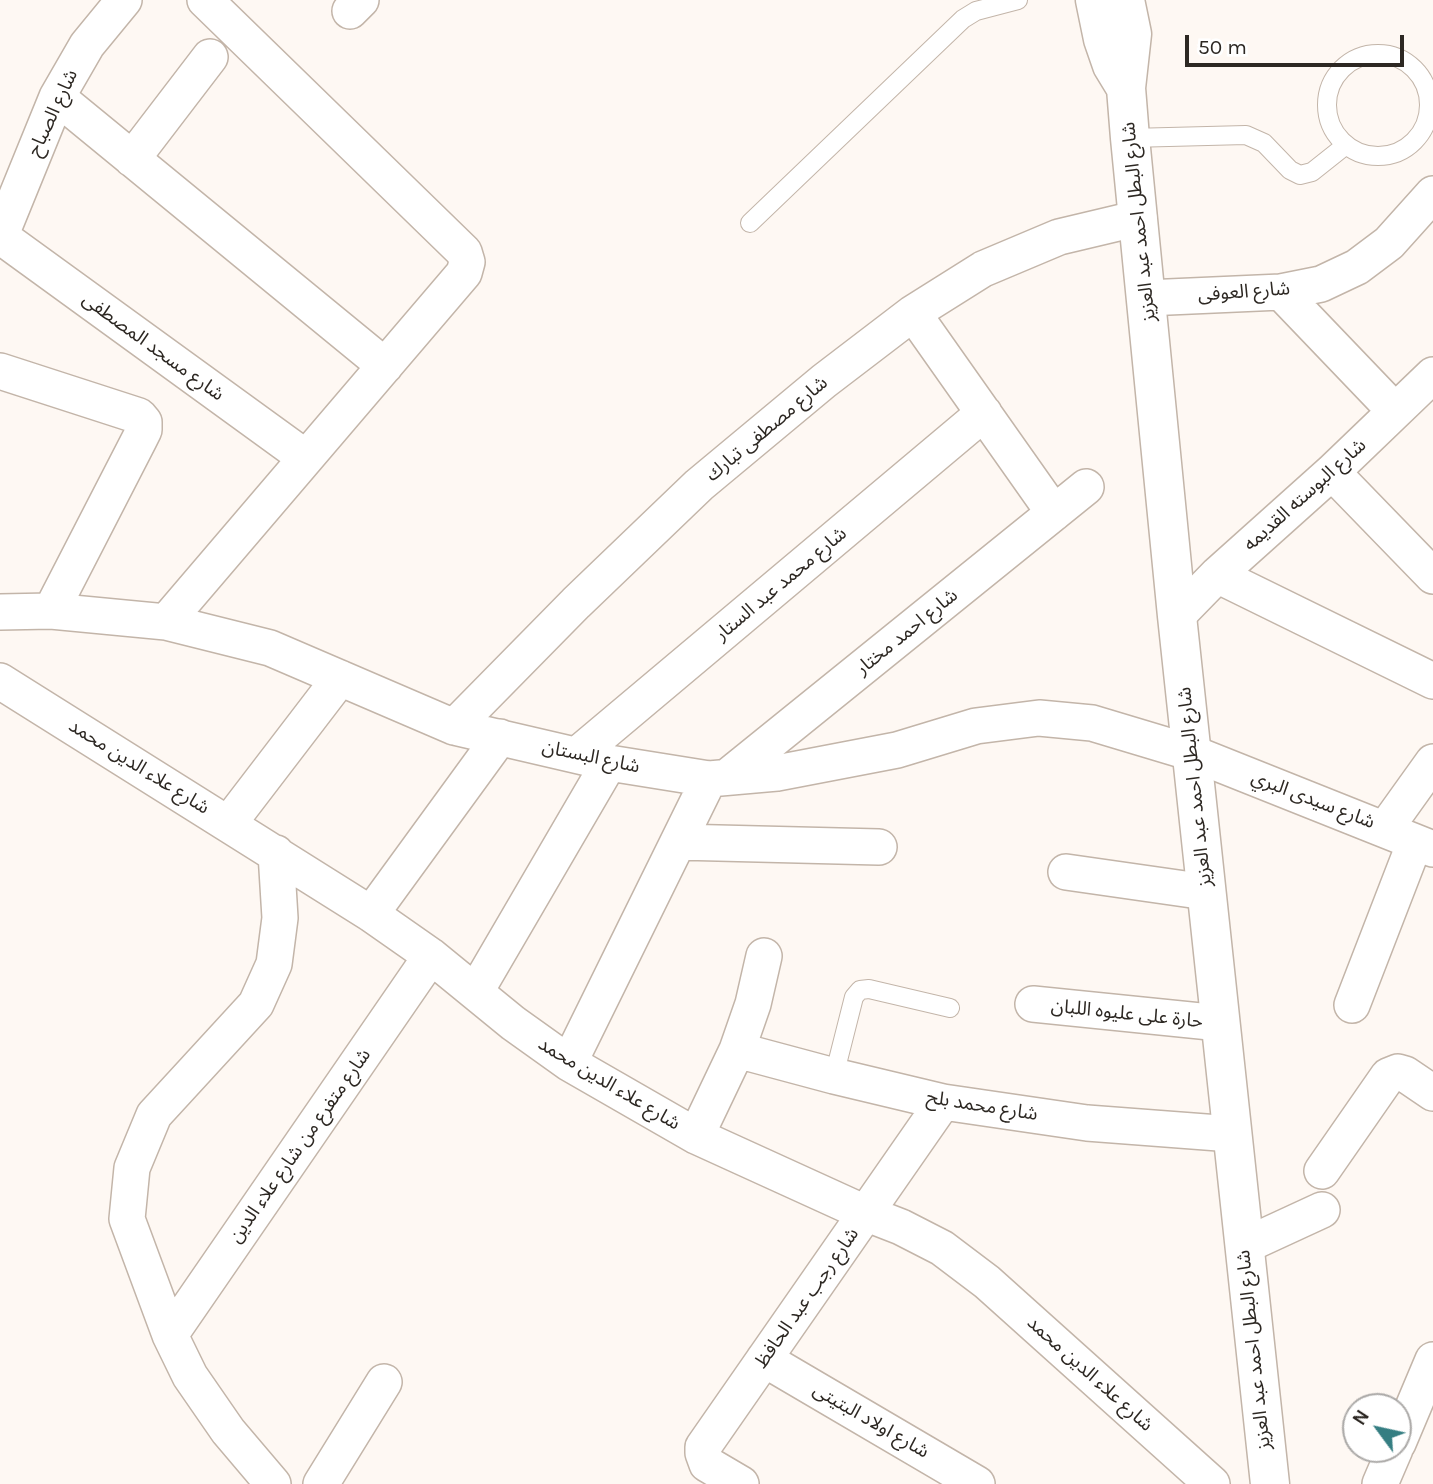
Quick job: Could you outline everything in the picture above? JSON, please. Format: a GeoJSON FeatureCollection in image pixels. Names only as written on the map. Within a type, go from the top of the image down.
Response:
{"type":"FeatureCollection","features":[{"type":"Feature","properties":{"kind":"main road","name":"شارع البطل احمد عبد العزيز"},"geometry":{"type":"LineString","coordinates":[[1095,0],[1103,39],[1112,65],[1126,89]]}},
{"type":"Feature","properties":{"kind":"main road","name":"شارع البطل احمد عبد العزيز"},"geometry":{"type":"LineString","coordinates":[[1125,0],[1132,34],[1126,89],[1130,138],[1177,616],[1270,1484]]}},
{"type":"Feature","properties":{"kind":"street","name":"شارع الصباح"},"geometry":{"type":"LineString","coordinates":[[0,237],[57,97],[87,45],[124,0]]}},
{"type":"Feature","properties":{"kind":"street"},"geometry":{"type":"LineString","coordinates":[[166,622],[467,268],[467,257],[205,0]]}},
{"type":"Feature","properties":{"kind":"street"},"geometry":{"type":"LineString","coordinates":[[132,159],[210,57]]}},
{"type":"Feature","properties":{"kind":"street"},"geometry":{"type":"LineString","coordinates":[[57,97],[384,366]]}},
{"type":"Feature","properties":{"kind":"street","name":"شارع العوفى"},"geometry":{"type":"LineString","coordinates":[[1146,298],[1281,292],[1321,284],[1357,267],[1428,213]]}},
{"type":"Feature","properties":{"kind":"street","name":"شارع مصطفى تبارك"},"geometry":{"type":"LineString","coordinates":[[454,727],[576,603],[699,485],[824,381],[913,313],[983,270],[1059,237],[1139,218]]}},
{"type":"Feature","properties":{"kind":"street","name":"شارع مسجد المصطفى"},"geometry":{"type":"LineString","coordinates":[[0,237],[306,458]]}},
{"type":"Feature","properties":{"kind":"street"},"geometry":{"type":"LineString","coordinates":[[1281,292],[1395,411]]}},
{"type":"Feature","properties":{"kind":"street"},"geometry":{"type":"LineString","coordinates":[[913,313],[1054,513]]}},
{"type":"Feature","properties":{"kind":"street"},"geometry":{"type":"LineString","coordinates":[[0,371],[139,416],[144,422],[144,430],[51,611]]}},
{"type":"Feature","properties":{"kind":"street","name":"شارع البوسته القديمه"},"geometry":{"type":"LineString","coordinates":[[1177,616],[1217,575],[1332,472],[1433,375]]}},
{"type":"Feature","properties":{"kind":"street","name":"شارع محمد عبد الستار"},"geometry":{"type":"LineString","coordinates":[[476,991],[593,759],[984,413]]}},
{"type":"Feature","properties":{"kind":"street"},"geometry":{"type":"LineString","coordinates":[[1332,472],[1433,576]]}},
{"type":"Feature","properties":{"kind":"street","name":"شارع احمد مختار"},"geometry":{"type":"LineString","coordinates":[[569,1063],[678,842],[718,778],[1086,487]]}},
{"type":"Feature","properties":{"kind":"street"},"geometry":{"type":"LineString","coordinates":[[1217,575],[1433,681]]}},
{"type":"Feature","properties":{"kind":"street","name":"شارع البستان"},"geometry":{"type":"LineString","coordinates":[[0,612],[51,611],[166,622],[270,648],[454,727],[593,759],[718,778],[777,773],[897,750],[976,726],[1039,718],[1092,723],[1192,753]]}},
{"type":"Feature","properties":{"kind":"street"},"geometry":{"type":"LineString","coordinates":[[229,823],[340,678]]}},
{"type":"Feature","properties":{"kind":"street","name":"شارع علاء الدين محمد"},"geometry":{"type":"LineString","coordinates":[[0,681],[371,914],[431,956],[513,1023],[569,1063],[696,1136],[901,1227],[942,1248],[987,1282],[1212,1484]]}},
{"type":"Feature","properties":{"kind":"street"},"geometry":{"type":"LineString","coordinates":[[371,914],[500,737]]}},
{"type":"Feature","properties":{"kind":"street","name":"شارع سيدى البري"},"geometry":{"type":"LineString","coordinates":[[1192,753],[1411,840]]}},
{"type":"Feature","properties":{"kind":"street"},"geometry":{"type":"LineString","coordinates":[[1352,1005],[1411,840],[1433,762]]}},
{"type":"Feature","properties":{"kind":"street"},"geometry":{"type":"LineString","coordinates":[[678,842],[879,847]]}},
{"type":"Feature","properties":{"kind":"street"},"geometry":{"type":"LineString","coordinates":[[273,1484],[220,1420],[191,1376],[170,1335],[128,1219],[132,1168],[154,1115],[256,1004],[270,974],[274,964],[280,918],[276,853]]}},
{"type":"Feature","properties":{"kind":"street"},"geometry":{"type":"LineString","coordinates":[[1066,872],[1206,892]]}},
{"type":"Feature","properties":{"kind":"street","name":"شارع متفرع من شارع علاء الدين"},"geometry":{"type":"LineString","coordinates":[[170,1335],[431,956]]}},
{"type":"Feature","properties":{"kind":"street"},"geometry":{"type":"LineString","coordinates":[[696,1136],[737,1050],[764,956]]}},
{"type":"Feature","properties":{"kind":"street","name":"حارة على عليوه اللبان"},"geometry":{"type":"LineString","coordinates":[[1033,1004],[1220,1023]]}},
{"type":"Feature","properties":{"kind":"street","name":"شارع محمد بلح"},"geometry":{"type":"LineString","coordinates":[[737,1050],[943,1102],[1087,1123],[1232,1134]]}},
{"type":"Feature","properties":{"kind":"street"},"geometry":{"type":"LineString","coordinates":[[1322,1171],[1388,1076],[1398,1072],[1405,1074],[1433,1093]]}},
{"type":"Feature","properties":{"kind":"street","name":"شارع رجب عبد الحافظ"},"geometry":{"type":"LineString","coordinates":[[741,1484],[707,1464],[703,1447],[943,1102]]}},
{"type":"Feature","properties":{"kind":"street"},"geometry":{"type":"LineString","coordinates":[[1244,1246],[1322,1210]]}},
{"type":"Feature","properties":{"kind":"street","name":"شارع اولاد البتيتى"},"geometry":{"type":"LineString","coordinates":[[764,1359],[977,1484]]}},
{"type":"Feature","properties":{"kind":"street"},"geometry":{"type":"LineString","coordinates":[[1412,1410],[1433,1360]]}},
{"type":"Feature","properties":{"kind":"street"},"geometry":{"type":"LineString","coordinates":[[321,1484],[384,1382]]}},
{"type":"Feature","properties":{"kind":"street"},"geometry":{"type":"LineString","coordinates":[[1380,1484],[1389,1463]]}},
{"type":"Feature","properties":{"kind":"lane"},"geometry":{"type":"LineString","coordinates":[[750,223],[957,24],[976,11],[1018,0]]}},
{"type":"Feature","properties":{"kind":"lane"},"geometry":{"type":"LineString","coordinates":[[1377,53],[1404,60],[1419,75],[1428,93],[1428,114],[1420,134],[1399,152],[1385,156],[1371,156],[1346,145],[1329,123],[1327,95],[1331,82],[1350,61],[1363,56],[1377,53]]}},
{"type":"Feature","properties":{"kind":"lane"},"geometry":{"type":"LineString","coordinates":[[1130,138],[1246,135],[1264,143],[1290,170],[1300,175],[1312,172],[1346,145]]}},
{"type":"Feature","properties":{"kind":"lane"},"geometry":{"type":"LineString","coordinates":[[834,1076],[854,997],[860,990],[869,989],[950,1008]]}}]}
